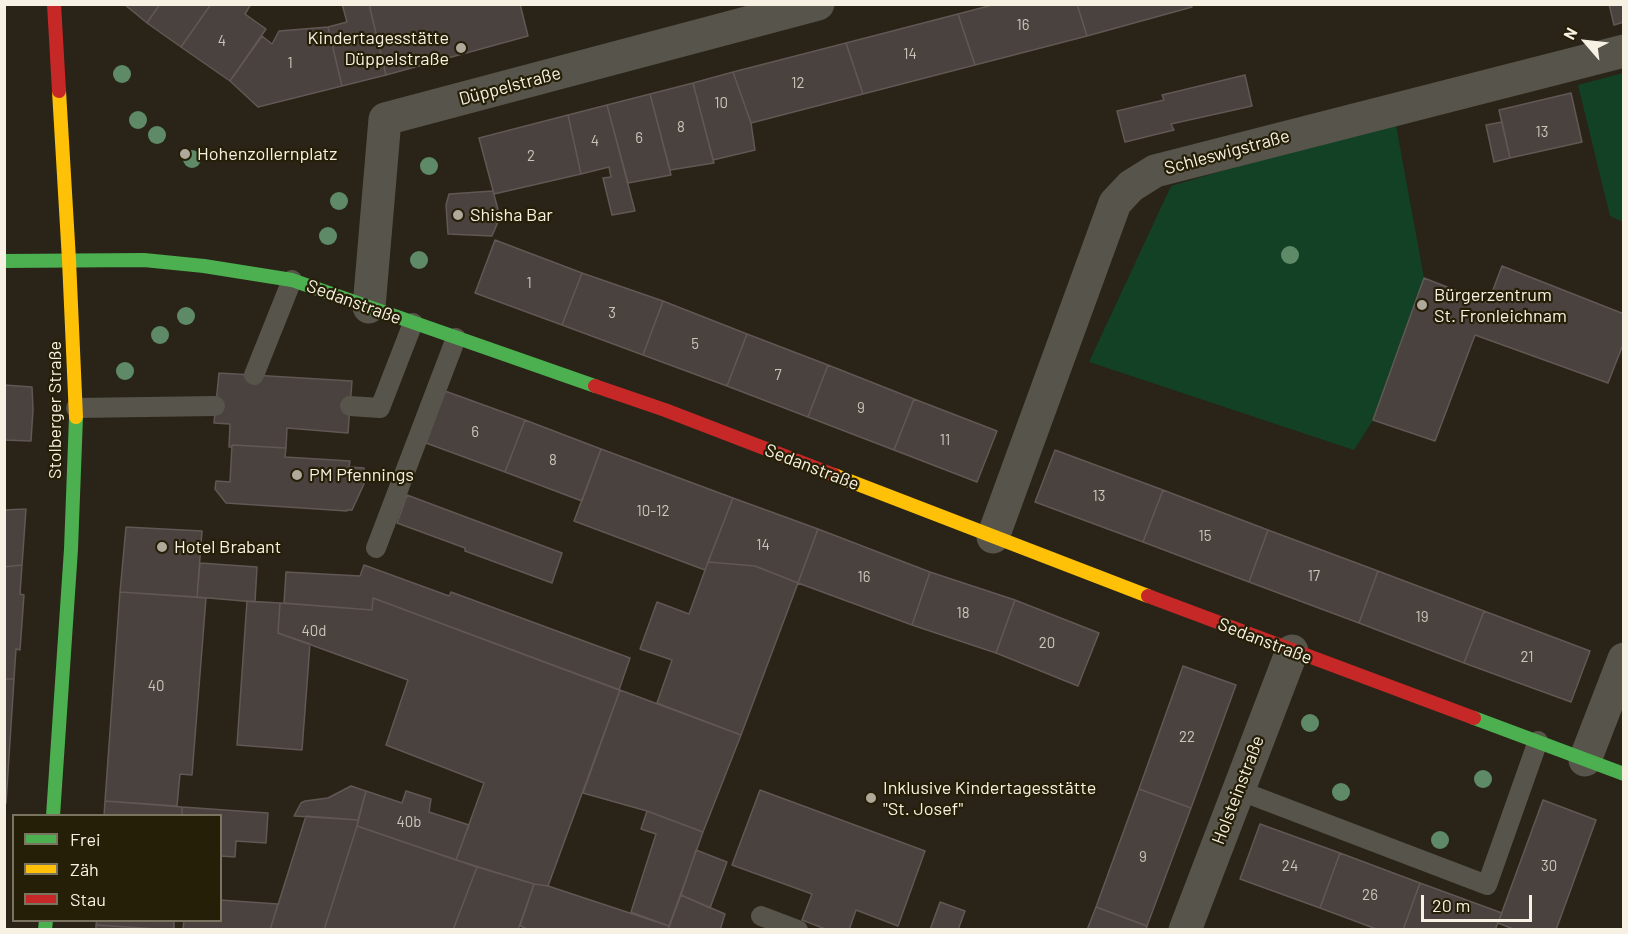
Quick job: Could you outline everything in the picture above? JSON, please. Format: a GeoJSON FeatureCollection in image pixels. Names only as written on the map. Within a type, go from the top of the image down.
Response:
{"type":"FeatureCollection","features":[{"type":"Feature","properties":{"kind":"street","name":"Stolberger Straße"},"geometry":{"type":"LineString","coordinates":[[53,814],[71,549],[76,408],[54,4]]}},
{"type":"Feature","properties":{"kind":"street","name":"Düppelstraße"},"geometry":{"type":"LineString","coordinates":[[369,307],[385,119],[818,4]]}},
{"type":"Feature","properties":{"kind":"street","name":"Schleswigstraße"},"geometry":{"type":"LineString","coordinates":[[993,537],[1115,203],[1131,186],[1155,171],[1623,51]]}},
{"type":"Feature","properties":{"kind":"street","name":"Sedanstraße"},"geometry":{"type":"LineString","coordinates":[[4,261],[164,262],[292,280],[665,410],[1292,651],[1623,774]]}},
{"type":"Feature","properties":{"kind":"street","name":"Holsteinstraße"},"geometry":{"type":"LineString","coordinates":[[1185,930],[1292,651]]}},
{"type":"Feature","properties":{"kind":"street"},"geometry":{"type":"LineString","coordinates":[[1585,760],[1623,659]]}},
{"type":"Feature","properties":{"kind":"lane"},"geometry":{"type":"LineString","coordinates":[[254,375],[292,280]]}},
{"type":"Feature","properties":{"kind":"lane"},"geometry":{"type":"LineString","coordinates":[[350,406],[380,408],[413,323]]}},
{"type":"Feature","properties":{"kind":"lane"},"geometry":{"type":"LineString","coordinates":[[376,548],[456,338]]}},
{"type":"Feature","properties":{"kind":"lane"},"geometry":{"type":"LineString","coordinates":[[76,408],[215,406]]}},
{"type":"Feature","properties":{"kind":"lane"},"geometry":{"type":"LineString","coordinates":[[1238,790],[1487,885],[1538,741]]}},
{"type":"Feature","properties":{"kind":"lane"},"geometry":{"type":"LineString","coordinates":[[761,916],[798,930]]}},
{"type":"Feature","properties":{"kind":"green space"},"geometry":{"type":"Polygon","coordinates":[[[1624,73],[1623,222],[1610,216],[1578,85],[1624,73]]]}},
{"type":"Feature","properties":{"kind":"green space"},"geometry":{"type":"Polygon","coordinates":[[[1395,120],[1424,278],[1373,420],[1354,450],[1089,362],[1171,186],[1395,120]]]}},
{"type":"Feature","properties":{"kind":"building"},"geometry":{"type":"Polygon","coordinates":[[[124,4],[160,4],[147,23],[124,4]]]}},
{"type":"Feature","properties":{"kind":"building"},"geometry":{"type":"Polygon","coordinates":[[[160,4],[211,4],[181,47],[147,23],[160,4]]]}},
{"type":"Feature","properties":{"kind":"building"},"geometry":{"type":"Polygon","coordinates":[[[211,4],[251,4],[245,14],[266,29],[230,81],[181,47],[211,4]]]}},
{"type":"Feature","properties":{"kind":"building"},"geometry":{"type":"Polygon","coordinates":[[[342,4],[369,4],[386,75],[342,86],[328,27],[347,22],[342,4]]]}},
{"type":"Feature","properties":{"kind":"building"},"geometry":{"type":"Polygon","coordinates":[[[369,4],[520,4],[528,36],[386,75],[369,4]]]}},
{"type":"Feature","properties":{"kind":"building"},"geometry":{"type":"Polygon","coordinates":[[[996,4],[1077,4],[1087,36],[975,65],[958,14],[996,4]]]}},
{"type":"Feature","properties":{"kind":"building"},"geometry":{"type":"Polygon","coordinates":[[[1077,4],[1191,4],[1192,7],[1087,36],[1077,4]]]}},
{"type":"Feature","properties":{"kind":"building"},"geometry":{"type":"Polygon","coordinates":[[[1609,4],[1624,4],[1624,22],[1614,25],[1609,4]]]}},
{"type":"Feature","properties":{"kind":"building"},"geometry":{"type":"Polygon","coordinates":[[[958,14],[975,65],[863,94],[846,43],[958,14]]]}},
{"type":"Feature","properties":{"kind":"building"},"geometry":{"type":"Polygon","coordinates":[[[328,27],[342,86],[258,107],[230,81],[262,36],[272,44],[279,31],[328,27]]]}},
{"type":"Feature","properties":{"kind":"building"},"geometry":{"type":"Polygon","coordinates":[[[846,43],[863,94],[751,123],[733,72],[846,43]]]}},
{"type":"Feature","properties":{"kind":"building"},"geometry":{"type":"Polygon","coordinates":[[[733,72],[751,123],[755,150],[713,160],[693,83],[733,72]]]}},
{"type":"Feature","properties":{"kind":"building"},"geometry":{"type":"Polygon","coordinates":[[[1245,75],[1252,106],[1171,124],[1174,130],[1125,142],[1117,111],[1164,100],[1162,95],[1245,75]]]}},
{"type":"Feature","properties":{"kind":"building"},"geometry":{"type":"Polygon","coordinates":[[[693,83],[714,163],[670,170],[650,94],[693,83]]]}},
{"type":"Feature","properties":{"kind":"building"},"geometry":{"type":"Polygon","coordinates":[[[1571,93],[1582,142],[1510,158],[1499,110],[1571,93]]]}},
{"type":"Feature","properties":{"kind":"building"},"geometry":{"type":"Polygon","coordinates":[[[650,94],[671,175],[628,183],[607,105],[650,94]]]}},
{"type":"Feature","properties":{"kind":"building"},"geometry":{"type":"Polygon","coordinates":[[[607,105],[635,211],[612,215],[603,178],[611,177],[609,167],[581,174],[568,115],[607,105]]]}},
{"type":"Feature","properties":{"kind":"building"},"geometry":{"type":"Polygon","coordinates":[[[568,115],[581,174],[494,194],[479,138],[568,115]]]}},
{"type":"Feature","properties":{"kind":"building"},"geometry":{"type":"Polygon","coordinates":[[[1502,122],[1510,158],[1494,162],[1486,125],[1502,122]]]}},
{"type":"Feature","properties":{"kind":"building"},"geometry":{"type":"Polygon","coordinates":[[[493,191],[500,217],[492,236],[448,234],[446,205],[449,194],[493,191]]]}},
{"type":"Feature","properties":{"kind":"building"},"geometry":{"type":"Polygon","coordinates":[[[495,240],[582,273],[562,325],[475,293],[495,240]]]}},
{"type":"Feature","properties":{"kind":"building"},"geometry":{"type":"Polygon","coordinates":[[[1502,266],[1624,314],[1624,342],[1608,383],[1475,335],[1435,441],[1373,420],[1424,278],[1488,303],[1502,266]]]}},
{"type":"Feature","properties":{"kind":"building"},"geometry":{"type":"Polygon","coordinates":[[[582,273],[663,301],[643,355],[562,325],[582,273]]]}},
{"type":"Feature","properties":{"kind":"building"},"geometry":{"type":"Polygon","coordinates":[[[663,301],[747,334],[727,386],[643,355],[663,301]]]}},
{"type":"Feature","properties":{"kind":"building"},"geometry":{"type":"Polygon","coordinates":[[[747,334],[828,365],[808,417],[727,386],[747,334]]]}},
{"type":"Feature","properties":{"kind":"building"},"geometry":{"type":"Polygon","coordinates":[[[828,365],[914,399],[894,450],[808,417],[828,365]]]}},
{"type":"Feature","properties":{"kind":"building"},"geometry":{"type":"Polygon","coordinates":[[[219,373],[352,381],[348,433],[287,428],[286,448],[232,445],[229,447],[230,424],[214,423],[219,373]]]}},
{"type":"Feature","properties":{"kind":"building"},"geometry":{"type":"Polygon","coordinates":[[[4,385],[32,387],[31,441],[4,440],[4,385]]]}},
{"type":"Feature","properties":{"kind":"building"},"geometry":{"type":"Polygon","coordinates":[[[445,391],[525,420],[505,472],[426,443],[445,391]]]}},
{"type":"Feature","properties":{"kind":"building"},"geometry":{"type":"Polygon","coordinates":[[[914,399],[997,431],[977,482],[894,450],[914,399]]]}},
{"type":"Feature","properties":{"kind":"building"},"geometry":{"type":"Polygon","coordinates":[[[525,420],[601,449],[582,501],[505,472],[525,420]]]}},
{"type":"Feature","properties":{"kind":"building","name":"PM Pfennings"},"geometry":{"type":"Polygon","coordinates":[[[232,445],[286,448],[285,457],[350,461],[349,467],[364,468],[364,484],[352,510],[347,511],[226,503],[215,489],[216,481],[230,482],[232,445]]]}},
{"type":"Feature","properties":{"kind":"building"},"geometry":{"type":"Polygon","coordinates":[[[601,449],[733,498],[705,570],[574,521],[601,449]]]}},
{"type":"Feature","properties":{"kind":"building"},"geometry":{"type":"Polygon","coordinates":[[[1055,450],[1163,490],[1143,542],[1035,502],[1055,450]]]}},
{"type":"Feature","properties":{"kind":"building"},"geometry":{"type":"Polygon","coordinates":[[[1163,490],[1268,530],[1249,582],[1143,542],[1163,490]]]}},
{"type":"Feature","properties":{"kind":"building"},"geometry":{"type":"Polygon","coordinates":[[[407,495],[562,553],[552,583],[397,523],[407,495]]]}},
{"type":"Feature","properties":{"kind":"building"},"geometry":{"type":"Polygon","coordinates":[[[733,498],[818,529],[798,583],[755,566],[708,562],[733,498]]]}},
{"type":"Feature","properties":{"kind":"building"},"geometry":{"type":"Polygon","coordinates":[[[26,509],[22,565],[4,567],[4,510],[26,509]]]}},
{"type":"Feature","properties":{"kind":"building","name":"Hotel Brabant"},"geometry":{"type":"Polygon","coordinates":[[[126,527],[202,531],[197,597],[120,592],[126,527]]]}},
{"type":"Feature","properties":{"kind":"building"},"geometry":{"type":"Polygon","coordinates":[[[818,529],[930,572],[912,625],[798,583],[818,529]]]}},
{"type":"Feature","properties":{"kind":"building"},"geometry":{"type":"Polygon","coordinates":[[[1268,530],[1378,571],[1359,623],[1249,582],[1268,530]]]}},
{"type":"Feature","properties":{"kind":"building"},"geometry":{"type":"Polygon","coordinates":[[[708,562],[755,566],[798,583],[741,735],[657,703],[672,660],[640,649],[657,602],[689,614],[708,562]]]}},
{"type":"Feature","properties":{"kind":"building"},"geometry":{"type":"Polygon","coordinates":[[[200,563],[257,567],[255,602],[197,597],[200,563]]]}},
{"type":"Feature","properties":{"kind":"building"},"geometry":{"type":"Polygon","coordinates":[[[22,565],[20,594],[24,595],[20,650],[16,649],[14,679],[4,679],[4,567],[22,565]]]}},
{"type":"Feature","properties":{"kind":"building"},"geometry":{"type":"Polygon","coordinates":[[[364,565],[449,596],[451,592],[630,658],[619,690],[373,598],[372,610],[284,603],[286,572],[360,576],[364,565]]]}},
{"type":"Feature","properties":{"kind":"building"},"geometry":{"type":"Polygon","coordinates":[[[1378,571],[1484,611],[1464,663],[1359,623],[1378,571]]]}},
{"type":"Feature","properties":{"kind":"building"},"geometry":{"type":"Polygon","coordinates":[[[930,572],[1015,600],[996,653],[912,625],[930,572]]]}},
{"type":"Feature","properties":{"kind":"building"},"geometry":{"type":"Polygon","coordinates":[[[120,592],[206,598],[192,775],[180,774],[177,806],[105,801],[120,592]]]}},
{"type":"Feature","properties":{"kind":"building"},"geometry":{"type":"Polygon","coordinates":[[[373,598],[620,690],[548,886],[534,884],[456,860],[484,783],[386,745],[408,680],[278,633],[280,603],[372,610],[373,598]]]}},
{"type":"Feature","properties":{"kind":"building"},"geometry":{"type":"Polygon","coordinates":[[[1015,600],[1099,633],[1078,686],[996,653],[1015,600]]]}},
{"type":"Feature","properties":{"kind":"building"},"geometry":{"type":"Polygon","coordinates":[[[247,601],[280,603],[278,633],[310,644],[302,750],[237,745],[247,601]]]}},
{"type":"Feature","properties":{"kind":"building"},"geometry":{"type":"Polygon","coordinates":[[[1484,611],[1590,651],[1571,702],[1464,663],[1484,611]]]}},
{"type":"Feature","properties":{"kind":"building"},"geometry":{"type":"Polygon","coordinates":[[[1183,666],[1236,685],[1191,808],[1139,789],[1183,666]]]}},
{"type":"Feature","properties":{"kind":"building"},"geometry":{"type":"Polygon","coordinates":[[[4,679],[14,679],[6,803],[4,803],[4,679]]]}},
{"type":"Feature","properties":{"kind":"building"},"geometry":{"type":"Polygon","coordinates":[[[620,690],[741,735],[703,832],[647,811],[583,793],[620,690]]]}},
{"type":"Feature","properties":{"kind":"building"},"geometry":{"type":"Polygon","coordinates":[[[351,786],[366,791],[358,820],[294,816],[301,803],[328,798],[351,786]]]}},
{"type":"Feature","properties":{"kind":"building"},"geometry":{"type":"Polygon","coordinates":[[[1139,789],[1191,808],[1147,926],[1096,907],[1139,789]]]}},
{"type":"Feature","properties":{"kind":"building"},"geometry":{"type":"Polygon","coordinates":[[[760,790],[925,851],[898,926],[856,910],[849,930],[828,930],[802,920],[812,894],[732,865],[760,790]]]}},
{"type":"Feature","properties":{"kind":"building"},"geometry":{"type":"Polygon","coordinates":[[[366,791],[402,803],[406,791],[431,799],[429,812],[469,825],[456,860],[357,826],[366,791]]]}},
{"type":"Feature","properties":{"kind":"building"},"geometry":{"type":"Polygon","coordinates":[[[1543,800],[1596,820],[1556,930],[1516,930],[1498,923],[1543,800]]]}},
{"type":"Feature","properties":{"kind":"building"},"geometry":{"type":"Polygon","coordinates":[[[105,801],[182,807],[182,814],[104,814],[105,801]]]}},
{"type":"Feature","properties":{"kind":"building"},"geometry":{"type":"Polygon","coordinates":[[[182,807],[268,813],[266,843],[236,841],[235,857],[222,856],[222,814],[182,814],[182,807]]]}},
{"type":"Feature","properties":{"kind":"building"},"geometry":{"type":"Polygon","coordinates":[[[647,811],[703,832],[669,926],[631,912],[656,834],[641,829],[647,811]]]}},
{"type":"Feature","properties":{"kind":"building"},"geometry":{"type":"Polygon","coordinates":[[[306,816],[358,820],[324,930],[270,930],[306,816]]]}},
{"type":"Feature","properties":{"kind":"building"},"geometry":{"type":"Polygon","coordinates":[[[1260,824],[1340,853],[1320,908],[1240,879],[1260,824]]]}},
{"type":"Feature","properties":{"kind":"building"},"geometry":{"type":"Polygon","coordinates":[[[357,826],[477,867],[453,930],[324,930],[357,826]]]}},
{"type":"Feature","properties":{"kind":"building"},"geometry":{"type":"Polygon","coordinates":[[[696,850],[727,862],[710,908],[681,895],[696,850]]]}},
{"type":"Feature","properties":{"kind":"building"},"geometry":{"type":"Polygon","coordinates":[[[1340,853],[1420,883],[1403,930],[1379,930],[1320,908],[1340,853]]]}},
{"type":"Feature","properties":{"kind":"building"},"geometry":{"type":"Polygon","coordinates":[[[477,867],[534,884],[518,930],[453,930],[477,867]]]}},
{"type":"Feature","properties":{"kind":"building"},"geometry":{"type":"Polygon","coordinates":[[[1420,883],[1502,913],[1495,930],[1403,930],[1420,883]]]}},
{"type":"Feature","properties":{"kind":"building"},"geometry":{"type":"Polygon","coordinates":[[[534,884],[548,886],[669,926],[668,930],[529,930],[520,926],[534,884]]]}},
{"type":"Feature","properties":{"kind":"building"},"geometry":{"type":"Polygon","coordinates":[[[681,895],[725,914],[720,930],[668,930],[681,895]]]}},
{"type":"Feature","properties":{"kind":"building"},"geometry":{"type":"Polygon","coordinates":[[[222,900],[278,904],[270,930],[183,930],[184,922],[222,922],[222,900]]]}},
{"type":"Feature","properties":{"kind":"building"},"geometry":{"type":"Polygon","coordinates":[[[940,902],[965,911],[958,930],[930,930],[940,902]]]}},
{"type":"Feature","properties":{"kind":"building"},"geometry":{"type":"Polygon","coordinates":[[[1096,907],[1147,926],[1146,930],[1087,930],[1096,907]]]}},
{"type":"Feature","properties":{"kind":"building"},"geometry":{"type":"Polygon","coordinates":[[[97,922],[174,922],[174,930],[96,925],[97,922]]]}},
{"type":"Feature","properties":{"kind":"building"},"geometry":{"type":"Polygon","coordinates":[[[96,925],[172,930],[96,930],[96,925]]]}},
{"type":"Feature","properties":{"kind":"traffic: fast"},"geometry":{"type":"LineString","coordinates":[[4,261],[144,260],[204,266],[292,280],[595,386]]}},
{"type":"Feature","properties":{"kind":"traffic: fast"},"geometry":{"type":"LineString","coordinates":[[53,814],[71,549],[76,417]]}},
{"type":"Feature","properties":{"kind":"traffic: fast"},"geometry":{"type":"LineString","coordinates":[[1474,718],[1624,774]]}},
{"type":"Feature","properties":{"kind":"traffic: fast"},"geometry":{"type":"LineString","coordinates":[[45,930],[46,922]]}},
{"type":"Feature","properties":{"kind":"traffic: slow"},"geometry":{"type":"LineString","coordinates":[[59,91],[76,417]]}},
{"type":"Feature","properties":{"kind":"traffic: slow"},"geometry":{"type":"LineString","coordinates":[[834,475],[1148,596]]}},
{"type":"Feature","properties":{"kind":"traffic: jam"},"geometry":{"type":"LineString","coordinates":[[54,4],[59,91]]}},
{"type":"Feature","properties":{"kind":"traffic: jam"},"geometry":{"type":"LineString","coordinates":[[595,386],[665,410],[834,475]]}},
{"type":"Feature","properties":{"kind":"traffic: jam"},"geometry":{"type":"LineString","coordinates":[[1148,596],[1474,718]]}},
{"type":"Feature","properties":{"kind":"place","name":"Kindertagesstätte Düppelstraße"},"geometry":{"type":"Point","coordinates":[461,48]}},
{"type":"Feature","properties":{"kind":"place","name":"Hohenzollernplatz"},"geometry":{"type":"Point","coordinates":[185,154]}},
{"type":"Feature","properties":{"kind":"place","name":"Shisha Bar"},"geometry":{"type":"Point","coordinates":[458,215]}},
{"type":"Feature","properties":{"kind":"place","name":"Bürgerzentrum St. Fronleichnam"},"geometry":{"type":"Point","coordinates":[1422,305]}},
{"type":"Feature","properties":{"kind":"place","name":"PM Pfennings"},"geometry":{"type":"Point","coordinates":[297,475]}},
{"type":"Feature","properties":{"kind":"place","name":"Hotel Brabant"},"geometry":{"type":"Point","coordinates":[162,547]}},
{"type":"Feature","properties":{"kind":"place","name":"Inklusive Kindertagesstätte \"St. Josef\""},"geometry":{"type":"Point","coordinates":[871,798]}}]}
